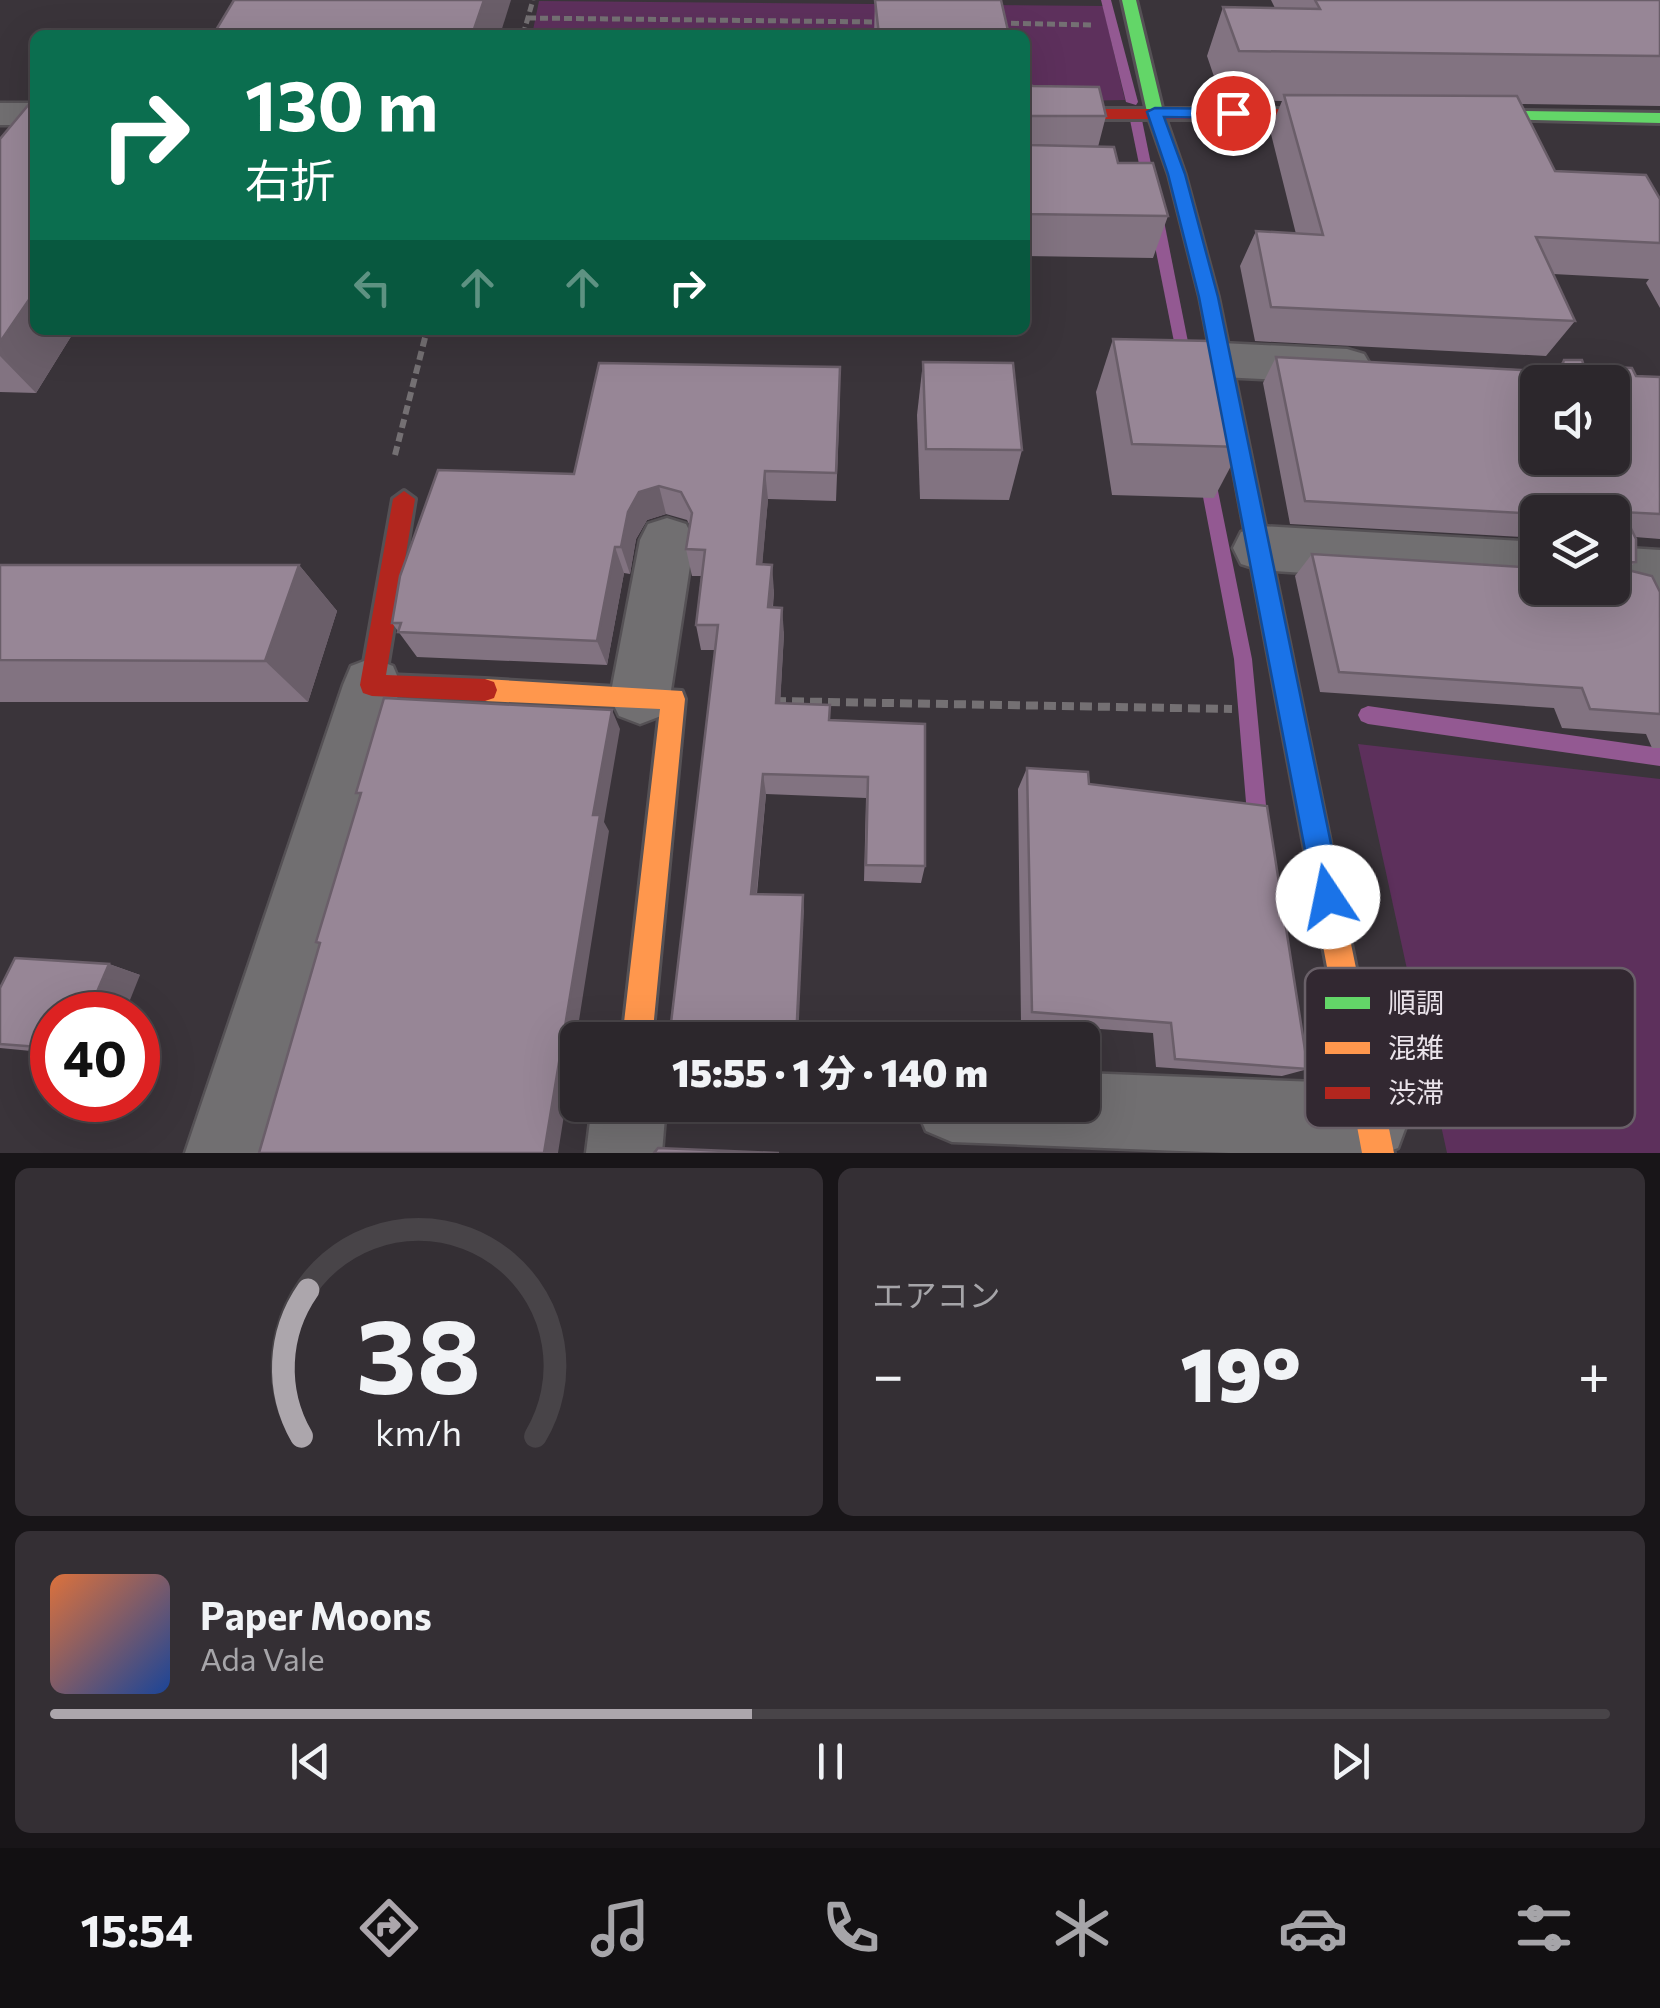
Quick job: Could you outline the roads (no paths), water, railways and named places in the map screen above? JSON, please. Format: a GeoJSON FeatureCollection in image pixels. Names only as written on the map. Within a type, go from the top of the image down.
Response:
{"type":"FeatureCollection","features":[{"type":"Feature","properties":{"kind":"street"},"geometry":{"type":"LineString","coordinates":[[1129,0],[1155,112],[1158,174],[1220,360],[1260,548],[1316,968]]}},
{"type":"Feature","properties":{"kind":"street"},"geometry":{"type":"LineString","coordinates":[[0,114],[30,114]]}},
{"type":"Feature","properties":{"kind":"street"},"geometry":{"type":"LineString","coordinates":[[1030,114],[1369,114]]}},
{"type":"Feature","properties":{"kind":"street"},"geometry":{"type":"LineString","coordinates":[[1428,115],[1660,118]]}},
{"type":"Feature","properties":{"kind":"street"},"geometry":{"type":"LineString","coordinates":[[1220,360],[1400,369]]}},
{"type":"Feature","properties":{"kind":"street"},"geometry":{"type":"LineString","coordinates":[[224,1153],[372,685],[404,499]]}},
{"type":"Feature","properties":{"kind":"street"},"geometry":{"type":"LineString","coordinates":[[640,697],[667,540]]}},
{"type":"Feature","properties":{"kind":"street"},"geometry":{"type":"LineString","coordinates":[[1260,548],[1520,564]]}},
{"type":"Feature","properties":{"kind":"street"},"geometry":{"type":"LineString","coordinates":[[1630,571],[1660,573]]}},
{"type":"Feature","properties":{"kind":"street"},"geometry":{"type":"LineString","coordinates":[[372,685],[673,699],[638,1022]]}},
{"type":"Feature","properties":{"kind":"street"},"geometry":{"type":"LineString","coordinates":[[1100,1113],[1305,1125]]}},
{"type":"Feature","properties":{"kind":"street"},"geometry":{"type":"LineString","coordinates":[[624,1153],[628,1122]]}},
{"type":"Feature","properties":{"kind":"waterway"},"geometry":{"type":"LineString","coordinates":[[1106,0],[1132,102]]}},
{"type":"Feature","properties":{"kind":"waterway"},"geometry":{"type":"LineString","coordinates":[[1136,120],[1145,164]]}},
{"type":"Feature","properties":{"kind":"waterway"},"geometry":{"type":"LineString","coordinates":[[1156,216],[1185,362]]}},
{"type":"Feature","properties":{"kind":"waterway"},"geometry":{"type":"LineString","coordinates":[[1207,476],[1243,659],[1258,826]]}},
{"type":"Feature","properties":{"kind":"waterway"},"geometry":{"type":"LineString","coordinates":[[1368,715],[1660,757]]}}]}
